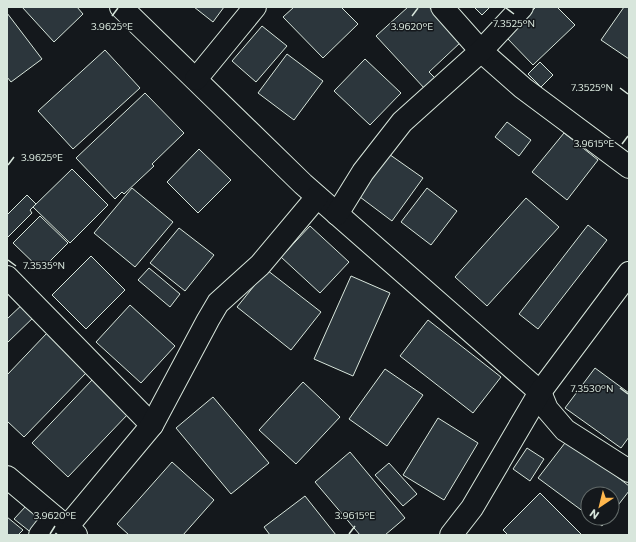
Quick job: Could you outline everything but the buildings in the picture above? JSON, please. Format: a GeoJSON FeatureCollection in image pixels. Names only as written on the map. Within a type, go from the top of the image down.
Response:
{"type":"FeatureCollection","features":[{"type":"Feature","properties":{"kind":"street"},"geometry":{"type":"LineString","coordinates":[[121,7],[317,197],[540,392],[547,409],[565,430],[629,471]]}},
{"type":"Feature","properties":{"kind":"street"},"geometry":{"type":"LineString","coordinates":[[196,79],[255,7]]}},
{"type":"Feature","properties":{"kind":"street"},"geometry":{"type":"LineString","coordinates":[[442,7],[481,51],[523,88],[629,167]]}},
{"type":"Feature","properties":{"kind":"street"},"geometry":{"type":"LineString","coordinates":[[337,214],[363,172],[402,122],[481,51],[522,7]]}},
{"type":"Feature","properties":{"kind":"street"},"geometry":{"type":"LineString","coordinates":[[40,535],[66,526],[152,425],[218,303],[260,266],[317,197]]}},
{"type":"Feature","properties":{"kind":"street"},"geometry":{"type":"LineString","coordinates":[[451,535],[472,508],[540,392],[629,273]]}},
{"type":"Feature","properties":{"kind":"street"},"geometry":{"type":"LineString","coordinates":[[7,277],[152,425]]}},
{"type":"Feature","properties":{"kind":"street"},"geometry":{"type":"LineString","coordinates":[[7,477],[66,526]]}}]}
